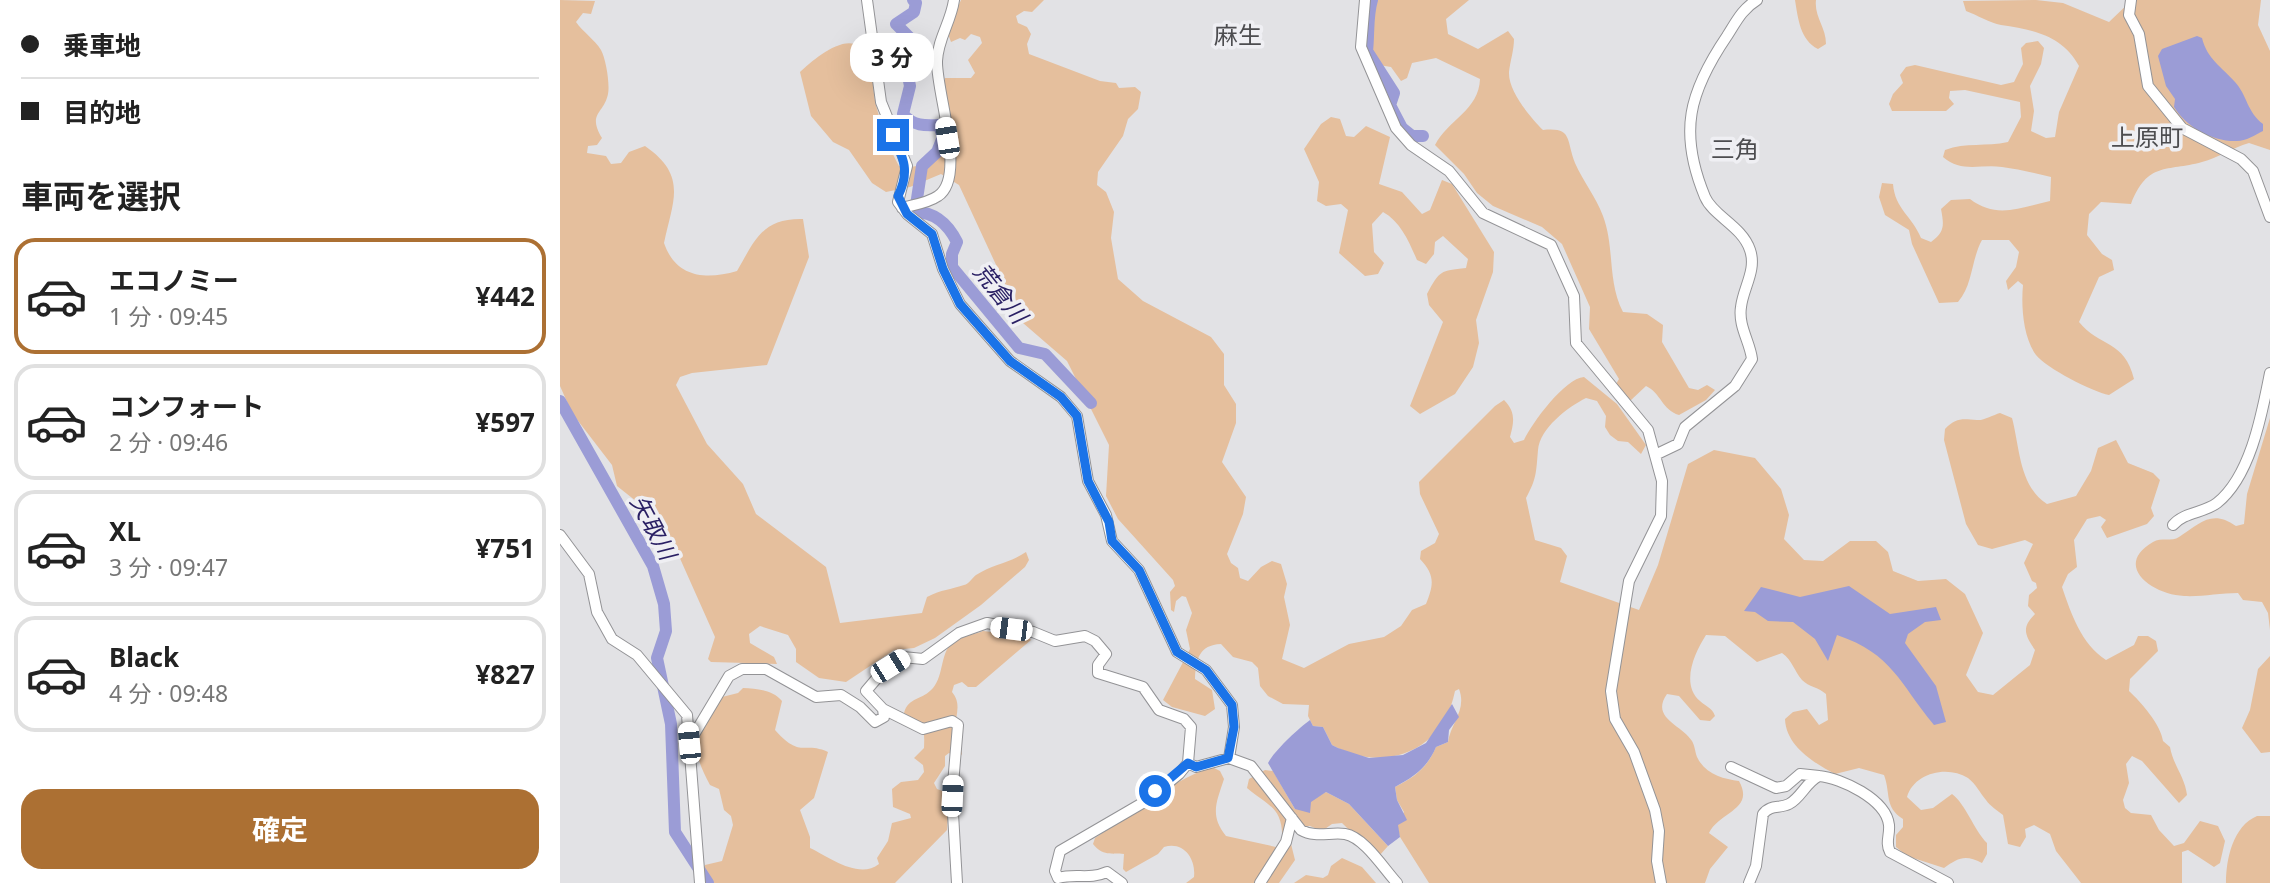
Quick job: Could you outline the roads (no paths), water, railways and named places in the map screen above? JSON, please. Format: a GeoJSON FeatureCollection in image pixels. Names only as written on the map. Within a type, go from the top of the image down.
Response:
{"type":"FeatureCollection","features":[{"type":"Feature","properties":{"kind":"street"},"geometry":{"type":"LineString","coordinates":[[867,0],[881,102],[907,166],[906,181],[898,196],[902,208],[932,234],[955,296],[977,324],[1010,361],[1061,397],[1077,416],[1088,481],[1109,522],[1112,541],[1139,570],[1177,652],[1206,670],[1232,705],[1234,727],[1228,758]]}},
{"type":"Feature","properties":{"kind":"street"},"geometry":{"type":"LineString","coordinates":[[902,208],[937,197],[947,182],[951,151],[937,79],[937,61],[941,33],[952,13],[954,0]]}},
{"type":"Feature","properties":{"kind":"street"},"geometry":{"type":"LineString","coordinates":[[1365,0],[1361,47],[1396,128],[1411,145],[1449,171],[1483,213],[1550,245],[1574,296],[1576,343],[1648,430],[1662,481],[1661,516],[1629,581],[1611,691],[1615,719],[1634,752],[1656,810],[1660,831],[1657,861],[1661,883]]}},
{"type":"Feature","properties":{"kind":"street"},"geometry":{"type":"LineString","coordinates":[[1655,455],[1678,444],[1685,427],[1735,386],[1752,359],[1740,314],[1751,270],[1750,250],[1728,219],[1706,199],[1693,155],[1691,111],[1697,86],[1715,51],[1741,13],[1757,0]]}},
{"type":"Feature","properties":{"kind":"street"},"geometry":{"type":"LineString","coordinates":[[2131,0],[2129,15],[2138,34],[2148,86],[2182,128],[2241,159],[2253,171],[2270,217]]}},
{"type":"Feature","properties":{"kind":"street"},"geometry":{"type":"LineString","coordinates":[[2173,525],[2178,519],[2216,504],[2238,477],[2260,420],[2270,373]]}},
{"type":"Feature","properties":{"kind":"street"},"geometry":{"type":"LineString","coordinates":[[560,535],[589,574],[597,612],[612,639],[637,655],[684,710],[689,743],[699,883]]}},
{"type":"Feature","properties":{"kind":"street"},"geometry":{"type":"LineString","coordinates":[[689,743],[729,676],[742,669],[766,669],[816,697],[841,695],[866,691],[883,671],[903,657],[923,659],[941,644],[979,625],[1027,630],[1055,640],[1085,636],[1095,641],[1106,654],[1098,664],[1098,673],[1143,687],[1159,710],[1189,723],[1192,731],[1188,763],[1146,802],[1060,851],[1055,871],[1058,878],[1069,874],[1091,879],[1107,872],[1122,883]]}},
{"type":"Feature","properties":{"kind":"street"},"geometry":{"type":"LineString","coordinates":[[866,691],[883,709],[923,729],[952,721],[958,725],[952,796],[957,883]]}},
{"type":"Feature","properties":{"kind":"street"},"geometry":{"type":"LineString","coordinates":[[841,695],[856,704],[875,722],[884,718],[883,709]]}},
{"type":"Feature","properties":{"kind":"street"},"geometry":{"type":"LineString","coordinates":[[1188,763],[1196,767],[1228,758],[1251,766],[1309,835],[1347,834],[1356,838],[1397,883]]}},
{"type":"Feature","properties":{"kind":"street"},"geometry":{"type":"LineString","coordinates":[[1731,767],[1776,788],[1786,786],[1804,773],[1850,787],[1875,802],[1889,824],[1890,852],[1948,883]]}},
{"type":"Feature","properties":{"kind":"street"},"geometry":{"type":"LineString","coordinates":[[1748,883],[1756,866],[1759,821],[1763,814],[1767,808],[1791,804],[1809,781],[1819,776]]}},
{"type":"Feature","properties":{"kind":"street"},"geometry":{"type":"LineString","coordinates":[[1260,883],[1286,842],[1292,818]]}},
{"type":"Feature","properties":{"kind":"water"},"geometry":{"type":"Polygon","coordinates":[[[2197,36],[2202,38],[2211,57],[2239,87],[2254,114],[2263,124],[2263,131],[2240,141],[2219,139],[2193,127],[2174,107],[2175,99],[2166,86],[2158,56],[2162,49],[2197,36]]]}},
{"type":"Feature","properties":{"kind":"water"},"geometry":{"type":"Polygon","coordinates":[[[1849,586],[1890,614],[1936,607],[1941,620],[1925,622],[1908,634],[1905,643],[1936,686],[1946,722],[1934,725],[1893,671],[1871,651],[1837,635],[1828,661],[1815,639],[1793,622],[1768,621],[1755,612],[1744,611],[1761,587],[1800,597],[1849,586]]]}},
{"type":"Feature","properties":{"kind":"water"},"geometry":{"type":"Polygon","coordinates":[[[1452,704],[1459,717],[1449,730],[1448,742],[1436,747],[1420,771],[1395,787],[1397,800],[1407,820],[1398,825],[1400,837],[1388,846],[1349,804],[1326,792],[1311,802],[1310,813],[1295,809],[1268,763],[1281,746],[1310,720],[1313,726],[1323,727],[1332,745],[1338,748],[1369,758],[1403,755],[1426,743],[1452,704]]]}},
{"type":"Feature","properties":{"kind":"waterway","name":"荒倉川"},"geometry":{"type":"LineString","coordinates":[[913,0],[916,3],[914,12],[896,24],[911,39],[903,51],[910,86],[903,114],[920,124],[939,125],[943,137],[937,152],[922,166],[915,212],[935,217],[949,230],[957,242],[952,254],[952,267],[1019,348],[1045,354],[1091,403]]}},
{"type":"Feature","properties":{"kind":"waterway"},"geometry":{"type":"LineString","coordinates":[[1372,0],[1367,51],[1394,93],[1390,105],[1402,128],[1412,136],[1423,136]]}},
{"type":"Feature","properties":{"kind":"waterway","name":"矢取川"},"geometry":{"type":"LineString","coordinates":[[560,401],[653,566],[664,604],[666,631],[657,658],[671,724],[675,832],[708,883]]}},
{"type":"Feature","properties":{"kind":"district","name":"麻生"},"geometry":{"type":"Point","coordinates":[1238,34]}},
{"type":"Feature","properties":{"kind":"district","name":"上原町"},"geometry":{"type":"Point","coordinates":[2147,136]}},
{"type":"Feature","properties":{"kind":"district","name":"三角"},"geometry":{"type":"Point","coordinates":[1735,148]}}]}
